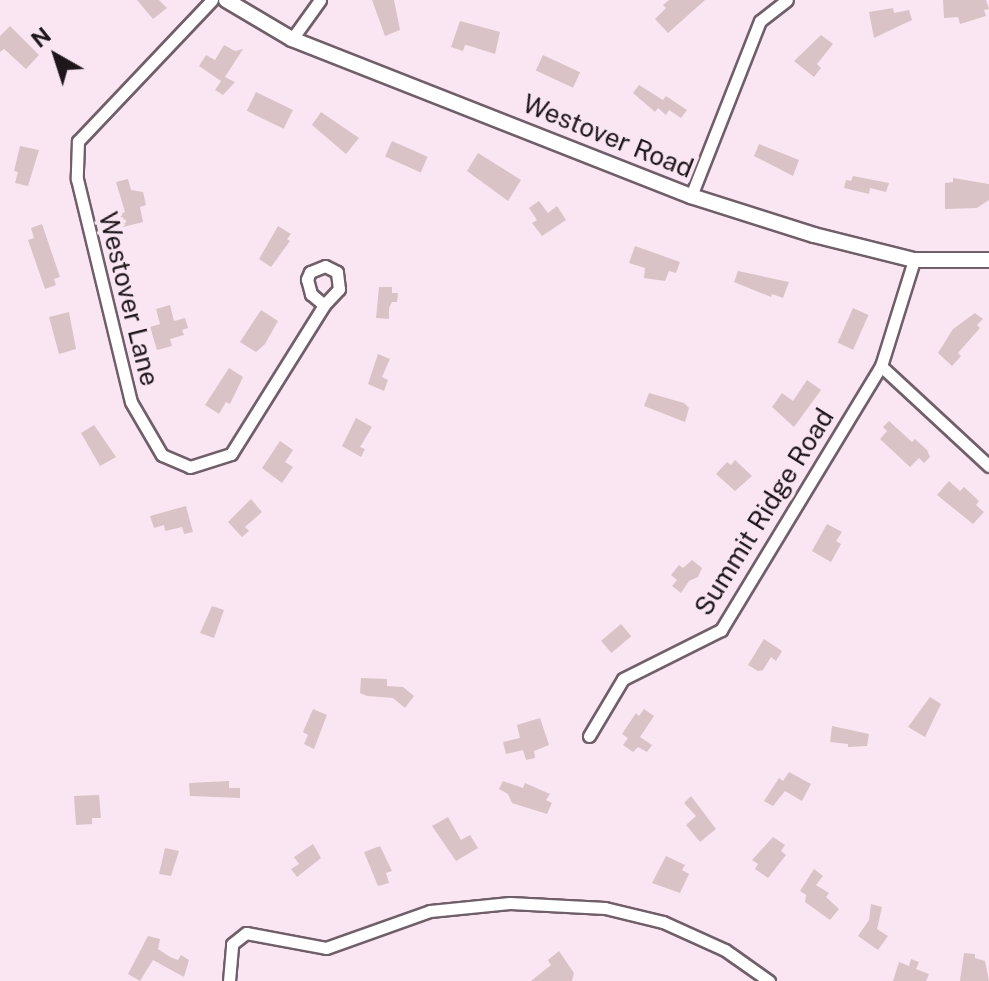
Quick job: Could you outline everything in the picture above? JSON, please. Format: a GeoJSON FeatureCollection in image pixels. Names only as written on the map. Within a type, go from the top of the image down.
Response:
{"type":"FeatureCollection","features":[{"type":"Feature","properties":{"kind":"street","name":"Westover Lane"},"geometry":{"type":"LineString","coordinates":[[212,0],[78,141],[77,179],[131,402],[162,455],[190,467],[231,454],[324,305]]}},
{"type":"Feature","properties":{"kind":"street","name":"Westover Road"},"geometry":{"type":"LineString","coordinates":[[226,0],[292,39],[691,196],[814,235],[914,260],[989,260]]}},
{"type":"Feature","properties":{"kind":"street"},"geometry":{"type":"LineString","coordinates":[[292,39],[320,0]]}},
{"type":"Feature","properties":{"kind":"street"},"geometry":{"type":"LineString","coordinates":[[691,196],[760,21],[787,0]]}},
{"type":"Feature","properties":{"kind":"street","name":"Summit Ridge Road"},"geometry":{"type":"LineString","coordinates":[[589,736],[623,679],[721,630],[881,366],[914,260]]}},
{"type":"Feature","properties":{"kind":"street"},"geometry":{"type":"LineString","coordinates":[[881,366],[989,466]]}},
{"type":"Feature","properties":{"kind":"street"},"geometry":{"type":"LineString","coordinates":[[229,981],[232,944],[246,933],[326,948],[430,911],[510,903],[605,908],[663,922],[725,950],[769,981]]}},
{"type":"Feature","properties":{"kind":"building"},"geometry":{"type":"Polygon","coordinates":[[[137,0],[159,0],[167,8],[153,19],[137,0]]]}},
{"type":"Feature","properties":{"kind":"building"},"geometry":{"type":"Polygon","coordinates":[[[372,0],[394,0],[400,30],[385,36],[372,0]]]}},
{"type":"Feature","properties":{"kind":"building"},"geometry":{"type":"Polygon","coordinates":[[[669,0],[705,0],[668,33],[655,19],[669,0]]]}},
{"type":"Feature","properties":{"kind":"building"},"geometry":{"type":"Polygon","coordinates":[[[943,0],[986,0],[989,9],[984,10],[986,16],[960,24],[958,17],[944,18],[943,0]]]}},
{"type":"Feature","properties":{"kind":"building"},"geometry":{"type":"Polygon","coordinates":[[[893,8],[894,13],[909,10],[912,20],[874,38],[869,12],[893,8]]]}},
{"type":"Feature","properties":{"kind":"building"},"geometry":{"type":"Polygon","coordinates":[[[460,21],[500,32],[495,54],[465,45],[463,51],[451,47],[460,21]]]}},
{"type":"Feature","properties":{"kind":"building"},"geometry":{"type":"Polygon","coordinates":[[[10,26],[39,55],[26,69],[4,49],[0,52],[0,36],[10,26]]]}},
{"type":"Feature","properties":{"kind":"building"},"geometry":{"type":"Polygon","coordinates":[[[821,35],[833,44],[817,64],[821,68],[814,77],[794,61],[821,35]]]}},
{"type":"Feature","properties":{"kind":"building"},"geometry":{"type":"Polygon","coordinates":[[[224,45],[235,51],[243,49],[225,77],[235,82],[223,95],[215,90],[221,81],[199,66],[206,55],[215,60],[224,45]]]}},
{"type":"Feature","properties":{"kind":"building"},"geometry":{"type":"Polygon","coordinates":[[[543,55],[580,72],[573,88],[536,70],[543,55]]]}},
{"type":"Feature","properties":{"kind":"building"},"geometry":{"type":"Polygon","coordinates":[[[639,85],[663,100],[666,96],[687,110],[681,118],[669,110],[666,115],[658,108],[655,112],[633,93],[639,85]]]}},
{"type":"Feature","properties":{"kind":"building"},"geometry":{"type":"Polygon","coordinates":[[[256,92],[293,110],[284,129],[247,111],[256,92]]]}},
{"type":"Feature","properties":{"kind":"building"},"geometry":{"type":"Polygon","coordinates":[[[321,112],[359,138],[346,154],[312,125],[321,112]]]}},
{"type":"Feature","properties":{"kind":"building"},"geometry":{"type":"Polygon","coordinates":[[[392,141],[428,157],[421,172],[385,157],[392,141]]]}},
{"type":"Feature","properties":{"kind":"building"},"geometry":{"type":"Polygon","coordinates":[[[759,144],[799,160],[793,176],[754,156],[759,144]]]}},
{"type":"Feature","properties":{"kind":"building"},"geometry":{"type":"Polygon","coordinates":[[[20,146],[39,150],[28,186],[15,183],[18,172],[14,171],[20,146]]]}},
{"type":"Feature","properties":{"kind":"building"},"geometry":{"type":"Polygon","coordinates":[[[478,153],[521,180],[508,201],[467,171],[478,153]]]}},
{"type":"Feature","properties":{"kind":"building"},"geometry":{"type":"Polygon","coordinates":[[[853,176],[889,183],[886,192],[870,188],[869,194],[844,188],[846,180],[851,181],[853,176]]]}},
{"type":"Feature","properties":{"kind":"building"},"geometry":{"type":"Polygon","coordinates":[[[953,178],[989,184],[989,200],[977,208],[945,209],[945,183],[953,182],[953,178]]]}},
{"type":"Feature","properties":{"kind":"building"},"geometry":{"type":"Polygon","coordinates":[[[128,179],[131,190],[143,192],[146,205],[140,207],[143,222],[123,227],[120,214],[125,212],[116,182],[128,179]]]}},
{"type":"Feature","properties":{"kind":"building"},"geometry":{"type":"Polygon","coordinates":[[[539,201],[548,213],[557,206],[566,220],[542,236],[532,223],[537,220],[529,208],[539,201]]]}},
{"type":"Feature","properties":{"kind":"building"},"geometry":{"type":"Polygon","coordinates":[[[42,224],[60,277],[54,279],[56,285],[45,289],[28,240],[34,238],[31,228],[42,224]]]}},
{"type":"Feature","properties":{"kind":"building"},"geometry":{"type":"Polygon","coordinates":[[[278,226],[291,234],[287,239],[290,241],[271,267],[259,259],[278,226]]]}},
{"type":"Feature","properties":{"kind":"building"},"geometry":{"type":"Polygon","coordinates":[[[635,246],[680,262],[676,273],[669,271],[665,281],[644,278],[645,268],[629,263],[635,246]]]}},
{"type":"Feature","properties":{"kind":"building"},"geometry":{"type":"Polygon","coordinates":[[[738,271],[789,282],[783,298],[772,294],[771,297],[734,282],[738,271]]]}},
{"type":"Feature","properties":{"kind":"building"},"geometry":{"type":"Polygon","coordinates":[[[379,287],[392,287],[392,293],[398,293],[397,302],[392,302],[389,308],[389,319],[376,318],[379,287]]]}},
{"type":"Feature","properties":{"kind":"building"},"geometry":{"type":"Polygon","coordinates":[[[170,305],[174,321],[185,318],[188,328],[182,330],[184,335],[170,339],[172,346],[157,350],[150,327],[160,324],[156,309],[170,305]]]}},
{"type":"Feature","properties":{"kind":"building"},"geometry":{"type":"Polygon","coordinates":[[[853,308],[869,315],[853,350],[838,343],[853,308]]]}},
{"type":"Feature","properties":{"kind":"building"},"geometry":{"type":"Polygon","coordinates":[[[261,310],[278,321],[265,344],[256,352],[240,342],[261,310]]]}},
{"type":"Feature","properties":{"kind":"building"},"geometry":{"type":"Polygon","coordinates":[[[69,312],[76,349],[59,354],[49,317],[69,312]]]}},
{"type":"Feature","properties":{"kind":"building"},"geometry":{"type":"Polygon","coordinates":[[[975,313],[983,319],[977,325],[980,328],[958,353],[961,356],[952,366],[938,353],[953,329],[975,313]]]}},
{"type":"Feature","properties":{"kind":"building"},"geometry":{"type":"Polygon","coordinates":[[[378,354],[390,359],[382,377],[388,380],[384,391],[368,384],[378,354]]]}},
{"type":"Feature","properties":{"kind":"building"},"geometry":{"type":"Polygon","coordinates":[[[229,368],[243,377],[230,404],[226,402],[219,414],[205,405],[229,368]]]}},
{"type":"Feature","properties":{"kind":"building"},"geometry":{"type":"Polygon","coordinates":[[[807,380],[821,390],[794,427],[772,407],[782,393],[793,401],[807,380]]]}},
{"type":"Feature","properties":{"kind":"building"},"geometry":{"type":"Polygon","coordinates":[[[649,393],[684,403],[689,408],[685,422],[644,406],[649,393]]]}},
{"type":"Feature","properties":{"kind":"building"},"geometry":{"type":"Polygon","coordinates":[[[356,418],[372,427],[360,447],[365,449],[361,457],[342,446],[356,418]]]}},
{"type":"Feature","properties":{"kind":"building"},"geometry":{"type":"Polygon","coordinates":[[[889,421],[912,442],[915,439],[927,450],[930,457],[924,463],[919,458],[910,467],[880,439],[887,431],[883,427],[889,421]]]}},
{"type":"Feature","properties":{"kind":"building"},"geometry":{"type":"Polygon","coordinates":[[[94,425],[116,457],[100,466],[81,433],[94,425]]]}},
{"type":"Feature","properties":{"kind":"building"},"geometry":{"type":"Polygon","coordinates":[[[280,441],[293,450],[285,462],[293,467],[282,483],[262,468],[280,441]]]}},
{"type":"Feature","properties":{"kind":"building"},"geometry":{"type":"Polygon","coordinates":[[[735,460],[752,476],[735,491],[716,474],[727,462],[731,465],[735,460]]]}},
{"type":"Feature","properties":{"kind":"building"},"geometry":{"type":"Polygon","coordinates":[[[949,481],[960,491],[964,487],[979,501],[976,505],[984,512],[973,524],[937,495],[949,481]]]}},
{"type":"Feature","properties":{"kind":"building"},"geometry":{"type":"Polygon","coordinates":[[[251,499],[262,512],[245,527],[249,531],[242,537],[228,522],[251,499]]]}},
{"type":"Feature","properties":{"kind":"building"},"geometry":{"type":"Polygon","coordinates":[[[186,506],[193,532],[184,534],[182,527],[165,531],[164,525],[154,528],[150,516],[186,506]]]}},
{"type":"Feature","properties":{"kind":"building"},"geometry":{"type":"Polygon","coordinates":[[[827,524],[842,532],[836,541],[841,544],[831,562],[812,551],[827,524]]]}},
{"type":"Feature","properties":{"kind":"building"},"geometry":{"type":"Polygon","coordinates":[[[692,560],[702,568],[698,577],[689,581],[681,593],[672,586],[677,580],[671,575],[679,565],[683,568],[692,560]]]}},
{"type":"Feature","properties":{"kind":"building"},"geometry":{"type":"Polygon","coordinates":[[[212,606],[224,610],[214,638],[200,633],[212,606]]]}},
{"type":"Feature","properties":{"kind":"building"},"geometry":{"type":"Polygon","coordinates":[[[621,624],[631,636],[611,653],[601,641],[621,624]]]}},
{"type":"Feature","properties":{"kind":"building"},"geometry":{"type":"Polygon","coordinates":[[[764,639],[782,651],[776,661],[771,657],[763,670],[758,671],[748,665],[764,639]]]}},
{"type":"Feature","properties":{"kind":"building"},"geometry":{"type":"Polygon","coordinates":[[[361,678],[387,679],[387,686],[403,687],[414,696],[405,708],[393,698],[367,696],[360,693],[361,678]]]}},
{"type":"Feature","properties":{"kind":"building"},"geometry":{"type":"Polygon","coordinates":[[[930,697],[941,704],[925,737],[908,727],[930,697]]]}},
{"type":"Feature","properties":{"kind":"building"},"geometry":{"type":"Polygon","coordinates":[[[313,709],[327,715],[314,749],[304,744],[308,735],[303,732],[313,709]]]}},
{"type":"Feature","properties":{"kind":"building"},"geometry":{"type":"Polygon","coordinates":[[[644,709],[654,716],[640,737],[652,745],[647,752],[638,747],[633,752],[623,745],[628,738],[622,734],[636,713],[639,716],[644,709]]]}},
{"type":"Feature","properties":{"kind":"building"},"geometry":{"type":"Polygon","coordinates":[[[540,718],[549,745],[534,751],[535,758],[526,760],[523,750],[506,754],[503,742],[520,738],[517,725],[540,718]]]}},
{"type":"Feature","properties":{"kind":"building"},"geometry":{"type":"Polygon","coordinates":[[[832,726],[869,734],[867,746],[848,747],[848,744],[830,742],[832,726]]]}},
{"type":"Feature","properties":{"kind":"building"},"geometry":{"type":"Polygon","coordinates":[[[789,772],[811,784],[802,801],[785,791],[773,806],[764,801],[779,778],[783,781],[789,772]]]}},
{"type":"Feature","properties":{"kind":"building"},"geometry":{"type":"Polygon","coordinates":[[[229,781],[229,788],[240,788],[240,798],[190,796],[189,783],[229,781]]]}},
{"type":"Feature","properties":{"kind":"building"},"geometry":{"type":"Polygon","coordinates":[[[503,781],[523,788],[525,783],[550,794],[546,800],[552,803],[547,814],[512,803],[508,794],[499,789],[503,781]]]}},
{"type":"Feature","properties":{"kind":"building"},"geometry":{"type":"Polygon","coordinates":[[[99,795],[101,818],[92,818],[92,824],[76,825],[74,796],[99,795]]]}},
{"type":"Feature","properties":{"kind":"building"},"geometry":{"type":"Polygon","coordinates":[[[691,796],[716,829],[700,842],[686,825],[696,816],[684,803],[691,796]]]}},
{"type":"Feature","properties":{"kind":"building"},"geometry":{"type":"Polygon","coordinates":[[[448,817],[461,840],[470,835],[478,848],[456,861],[432,826],[448,817]]]}},
{"type":"Feature","properties":{"kind":"building"},"geometry":{"type":"Polygon","coordinates":[[[773,837],[785,845],[781,851],[786,855],[768,878],[755,869],[758,864],[752,860],[773,837]]]}},
{"type":"Feature","properties":{"kind":"building"},"geometry":{"type":"Polygon","coordinates":[[[313,844],[321,858],[297,877],[291,869],[299,864],[294,857],[313,844]]]}},
{"type":"Feature","properties":{"kind":"building"},"geometry":{"type":"Polygon","coordinates":[[[380,846],[392,871],[386,873],[389,883],[378,886],[364,852],[380,846]]]}},
{"type":"Feature","properties":{"kind":"building"},"geometry":{"type":"Polygon","coordinates":[[[165,848],[179,851],[171,876],[159,874],[165,848]]]}},
{"type":"Feature","properties":{"kind":"building"},"geometry":{"type":"Polygon","coordinates":[[[666,856],[685,865],[682,870],[689,874],[680,893],[652,883],[666,856]]]}},
{"type":"Feature","properties":{"kind":"building"},"geometry":{"type":"Polygon","coordinates":[[[814,869],[823,876],[816,885],[829,893],[826,897],[839,909],[830,920],[805,902],[806,895],[800,891],[814,869]]]}},
{"type":"Feature","properties":{"kind":"building"},"geometry":{"type":"Polygon","coordinates":[[[871,904],[882,907],[877,929],[888,936],[878,950],[858,936],[869,920],[871,904]]]}},
{"type":"Feature","properties":{"kind":"building"},"geometry":{"type":"Polygon","coordinates":[[[148,936],[160,939],[158,949],[170,957],[178,960],[181,955],[189,960],[184,977],[153,960],[140,981],[128,974],[148,936]]]}},
{"type":"Feature","properties":{"kind":"building"},"geometry":{"type":"Polygon","coordinates":[[[559,951],[574,973],[572,981],[531,981],[551,965],[548,960],[559,951]]]}},
{"type":"Feature","properties":{"kind":"building"},"geometry":{"type":"Polygon","coordinates":[[[964,953],[975,954],[975,958],[985,961],[989,981],[960,981],[964,953]]]}},
{"type":"Feature","properties":{"kind":"building"},"geometry":{"type":"Polygon","coordinates":[[[911,959],[919,962],[916,969],[929,974],[926,981],[893,981],[899,962],[909,966],[911,959]]]}}]}
